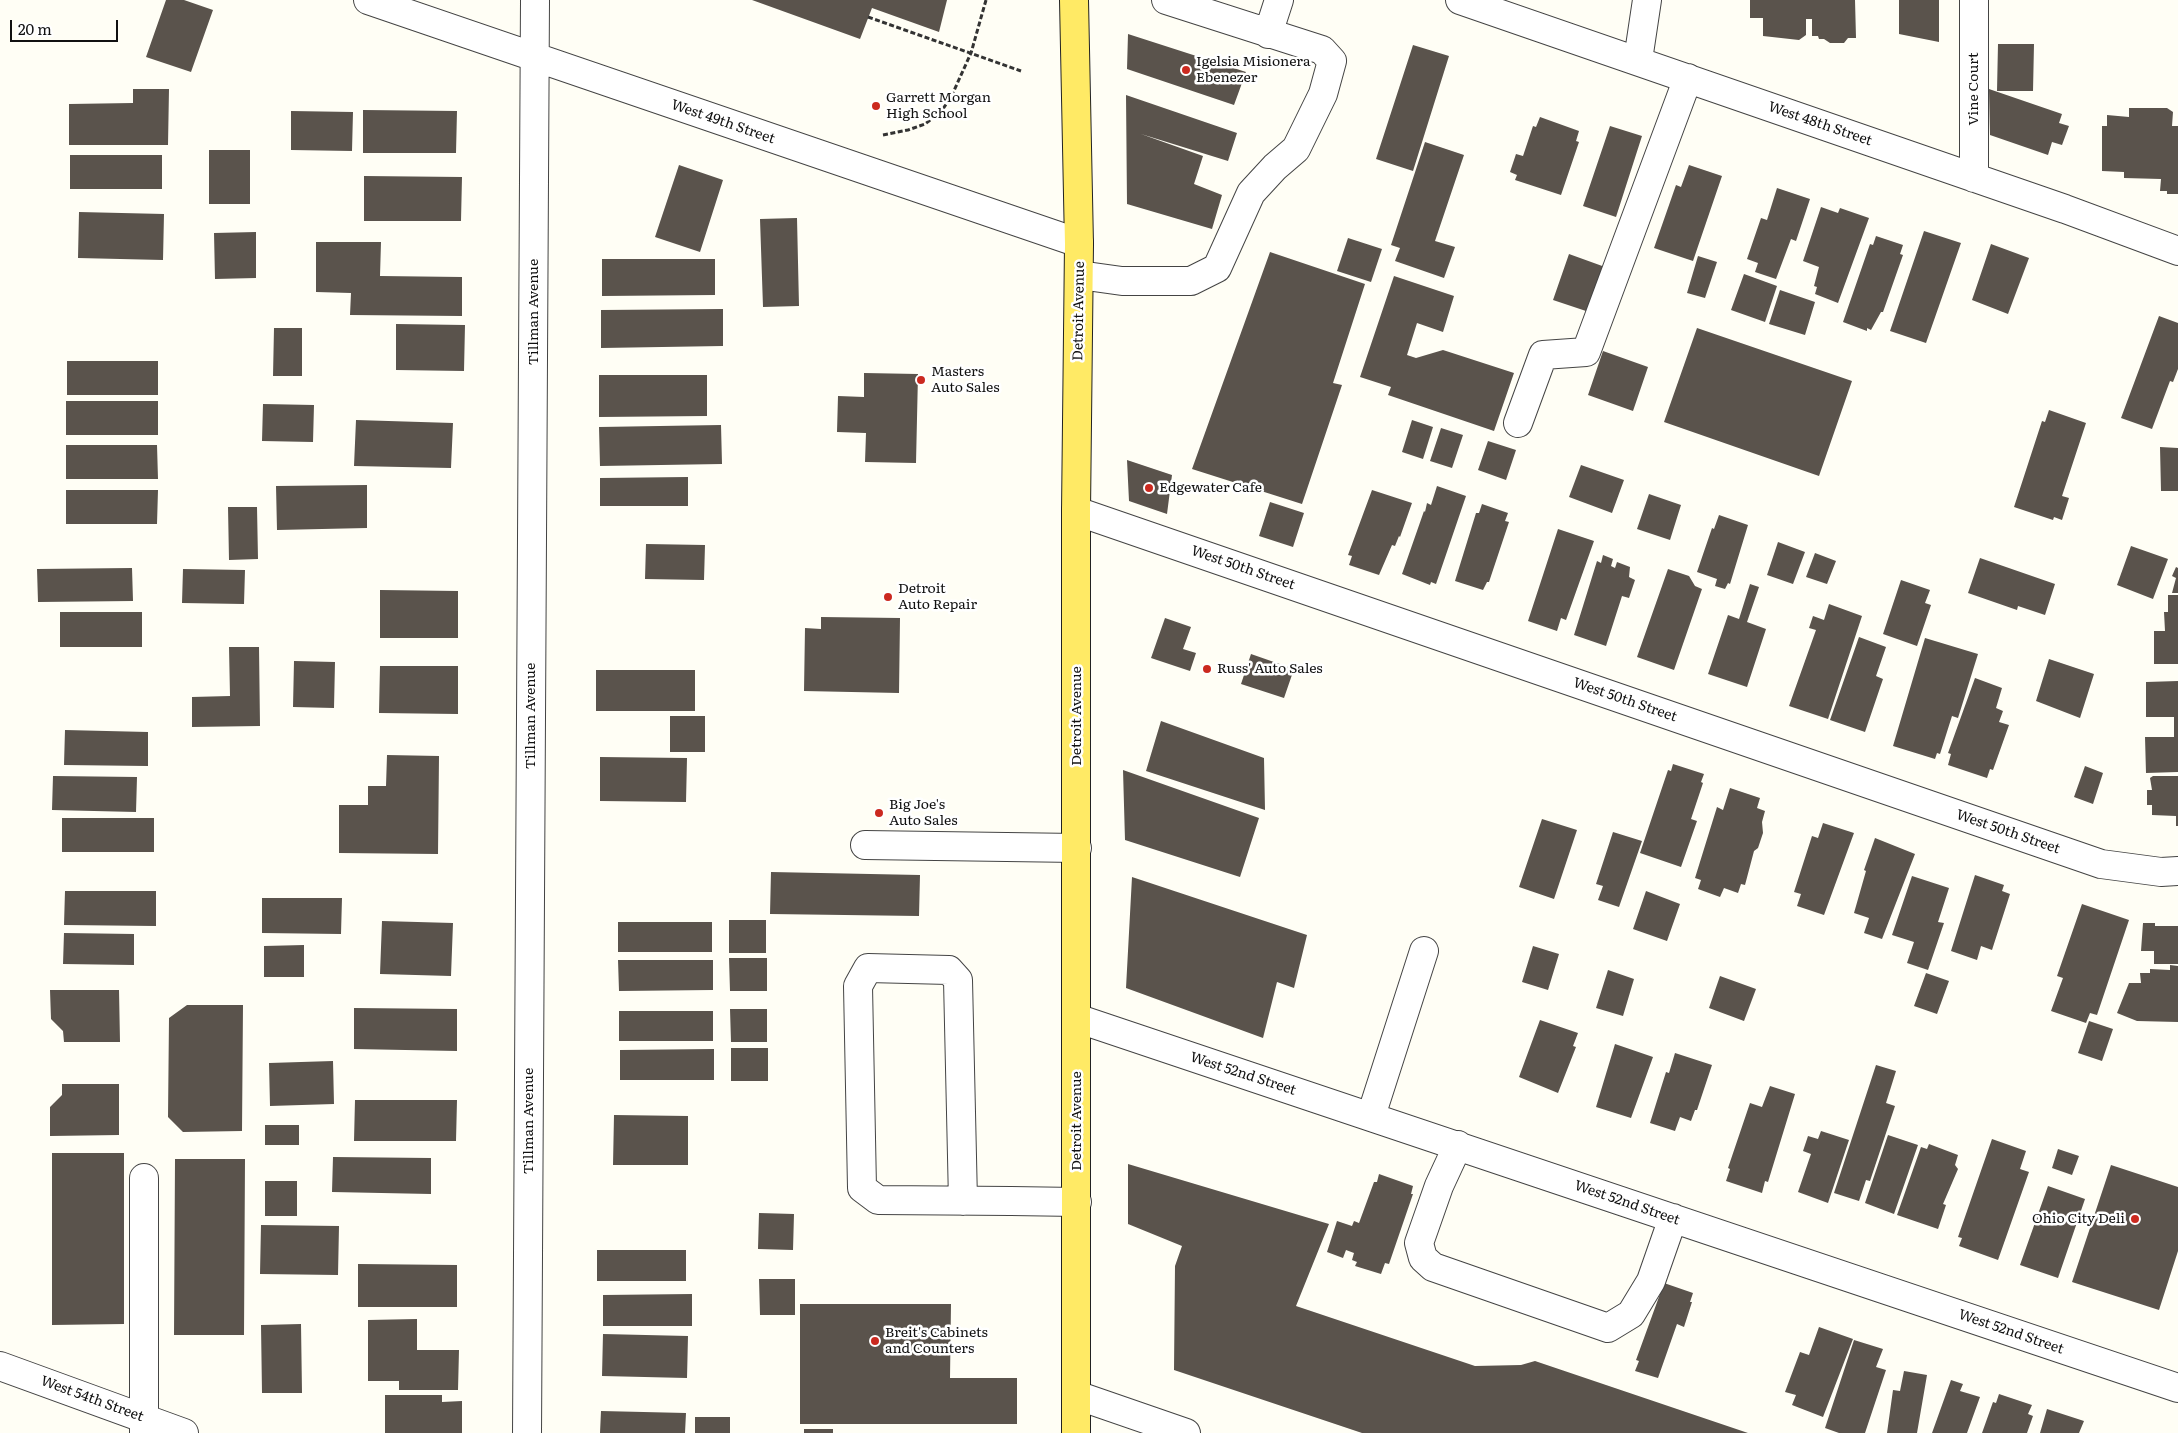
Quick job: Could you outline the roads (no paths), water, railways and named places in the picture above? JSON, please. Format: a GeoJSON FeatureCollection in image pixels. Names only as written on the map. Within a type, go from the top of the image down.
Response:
{"type":"FeatureCollection","features":[{"type":"Feature","properties":{"kind":"main road","name":"Detroit Avenue"},"geometry":{"type":"LineString","coordinates":[[1074,0],[1079,243],[1076,511],[1076,1433]]}},
{"type":"Feature","properties":{"kind":"street","name":"West 49th Street"},"geometry":{"type":"LineString","coordinates":[[368,0],[1079,243]]}},
{"type":"Feature","properties":{"kind":"street","name":"Tillman Avenue"},"geometry":{"type":"LineString","coordinates":[[527,1433],[535,0]]}},
{"type":"Feature","properties":{"kind":"street"},"geometry":{"type":"LineString","coordinates":[[1079,275],[1122,281],[1191,281],[1217,268],[1251,193],[1275,167],[1296,149],[1323,94],[1332,60],[1322,50],[1166,0]]}},
{"type":"Feature","properties":{"kind":"street"},"geometry":{"type":"LineString","coordinates":[[1268,34],[1279,0]]}},
{"type":"Feature","properties":{"kind":"street","name":"West 48th Street"},"geometry":{"type":"LineString","coordinates":[[1460,0],[1638,60],[2178,251]]}},
{"type":"Feature","properties":{"kind":"street"},"geometry":{"type":"LineString","coordinates":[[1638,60],[1647,0]]}},
{"type":"Feature","properties":{"kind":"street","name":"Vine Court"},"geometry":{"type":"LineString","coordinates":[[1974,0],[1974,178]]}},
{"type":"Feature","properties":{"kind":"street"},"geometry":{"type":"LineString","coordinates":[[1518,422],[1543,355],[1586,352],[1688,78]]}},
{"type":"Feature","properties":{"kind":"street","name":"West 50th Street"},"geometry":{"type":"LineString","coordinates":[[1076,511],[2101,864],[2161,872],[2178,872]]}},
{"type":"Feature","properties":{"kind":"street"},"geometry":{"type":"LineString","coordinates":[[865,845],[1077,848]]}},
{"type":"Feature","properties":{"kind":"street"},"geometry":{"type":"LineString","coordinates":[[1371,1116],[1424,952]]}},
{"type":"Feature","properties":{"kind":"street"},"geometry":{"type":"LineString","coordinates":[[963,1201],[958,980],[949,970],[868,968],[858,986],[862,1188],[878,1200],[963,1201],[1077,1202]]}},
{"type":"Feature","properties":{"kind":"street","name":"West 52nd Street"},"geometry":{"type":"LineString","coordinates":[[1076,1018],[2178,1388]]}},
{"type":"Feature","properties":{"kind":"street"},"geometry":{"type":"LineString","coordinates":[[1458,1145],[1439,1186],[1419,1242],[1423,1258],[1433,1267],[1608,1328],[1631,1314],[1651,1281],[1673,1218]]}},
{"type":"Feature","properties":{"kind":"street"},"geometry":{"type":"LineString","coordinates":[[144,1178],[144,1426]]}},
{"type":"Feature","properties":{"kind":"street","name":"West 54th Street"},"geometry":{"type":"LineString","coordinates":[[0,1366],[144,1426],[184,1433]]}},
{"type":"Feature","properties":{"kind":"street"},"geometry":{"type":"LineString","coordinates":[[1076,1395],[1186,1433]]}},
{"type":"Feature","properties":{"kind":"place","name":"Igelsia Misionera Ebenezer"},"geometry":{"type":"Point","coordinates":[1186,70]}},
{"type":"Feature","properties":{"kind":"place","name":"Garrett Morgan High School"},"geometry":{"type":"Point","coordinates":[876,106]}},
{"type":"Feature","properties":{"kind":"place","name":"Masters Auto Sales"},"geometry":{"type":"Point","coordinates":[921,380]}},
{"type":"Feature","properties":{"kind":"place","name":"Edgewater Cafe"},"geometry":{"type":"Point","coordinates":[1149,488]}},
{"type":"Feature","properties":{"kind":"place","name":"Detroit Auto Repair"},"geometry":{"type":"Point","coordinates":[888,597]}},
{"type":"Feature","properties":{"kind":"place","name":"Russ' Auto Sales"},"geometry":{"type":"Point","coordinates":[1207,669]}},
{"type":"Feature","properties":{"kind":"place","name":"Big Joe's Auto Sales"},"geometry":{"type":"Point","coordinates":[879,813]}},
{"type":"Feature","properties":{"kind":"place","name":"Ohio City Deli"},"geometry":{"type":"Point","coordinates":[2135,1219]}},
{"type":"Feature","properties":{"kind":"place","name":"Breit's Cabinets and Counters"},"geometry":{"type":"Point","coordinates":[875,1341]}}]}
